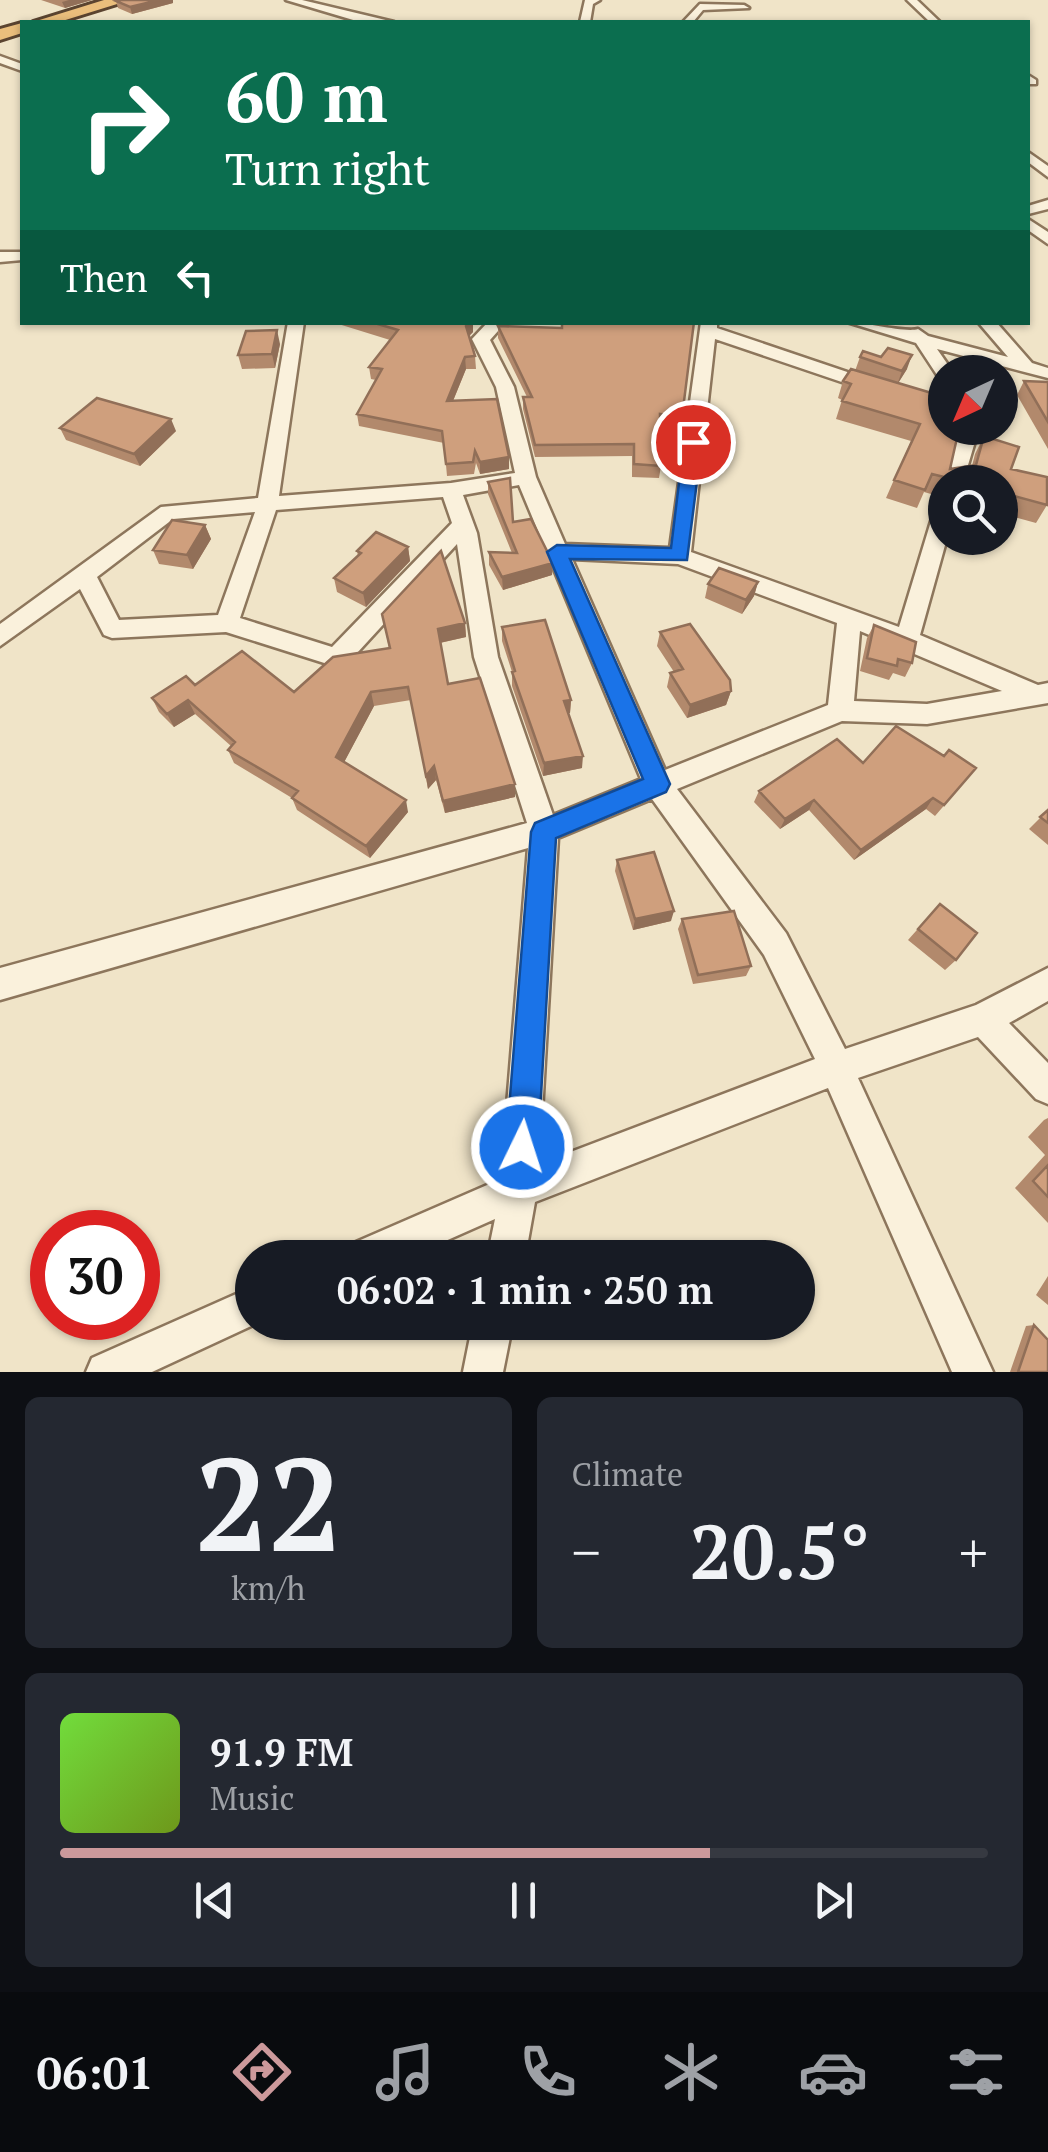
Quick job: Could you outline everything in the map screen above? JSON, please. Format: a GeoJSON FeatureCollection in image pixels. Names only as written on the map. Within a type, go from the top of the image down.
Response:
{"type":"FeatureCollection","features":[{"type":"Feature","properties":{"kind":"highway"},"geometry":{"type":"LineString","coordinates":[[49,20],[122,0]]}},
{"type":"Feature","properties":{"kind":"street"},"geometry":{"type":"LineString","coordinates":[[292,0],[380,20]]}},
{"type":"Feature","properties":{"kind":"street"},"geometry":{"type":"LineString","coordinates":[[584,20],[588,2],[595,0]]}},
{"type":"Feature","properties":{"kind":"street"},"geometry":{"type":"LineString","coordinates":[[912,0],[933,20]]}},
{"type":"Feature","properties":{"kind":"street"},"geometry":{"type":"LineString","coordinates":[[690,20],[700,7],[744,8]]}},
{"type":"Feature","properties":{"kind":"street"},"geometry":{"type":"LineString","coordinates":[[226,623],[245,584],[270,506],[296,325]]}},
{"type":"Feature","properties":{"kind":"street"},"geometry":{"type":"LineString","coordinates":[[495,325],[482,339],[505,387],[526,477],[658,784],[775,944],[836,1067],[973,1372]]}},
{"type":"Feature","properties":{"kind":"street"},"geometry":{"type":"LineString","coordinates":[[867,325],[1048,373]]}},
{"type":"Feature","properties":{"kind":"street"},"geometry":{"type":"LineString","coordinates":[[910,325],[933,355]]}},
{"type":"Feature","properties":{"kind":"street"},"geometry":{"type":"LineString","coordinates":[[989,325],[1026,367]]}},
{"type":"Feature","properties":{"kind":"street"},"geometry":{"type":"LineString","coordinates":[[680,556],[708,326],[928,405]]}},
{"type":"Feature","properties":{"kind":"street"},"geometry":{"type":"LineString","coordinates":[[0,638],[168,512],[451,490],[526,477]]}},
{"type":"Feature","properties":{"kind":"street"},"geometry":{"type":"LineString","coordinates":[[451,490],[463,524],[486,657],[544,832],[520,1187],[510,1240]]}},
{"type":"Feature","properties":{"kind":"street"},"geometry":{"type":"LineString","coordinates":[[83,572],[112,628],[226,623],[337,658],[463,524]]}},
{"type":"Feature","properties":{"kind":"street"},"geometry":{"type":"LineString","coordinates":[[557,552],[680,556],[1042,694]]}},
{"type":"Feature","properties":{"kind":"street"},"geometry":{"type":"LineString","coordinates":[[906,639],[931,555]]}},
{"type":"Feature","properties":{"kind":"street"},"geometry":{"type":"LineString","coordinates":[[840,711],[849,618]]}},
{"type":"Feature","properties":{"kind":"street"},"geometry":{"type":"LineString","coordinates":[[0,984],[544,832],[840,711],[927,714],[1042,694]]}},
{"type":"Feature","properties":{"kind":"street"},"geometry":{"type":"LineString","coordinates":[[402,1240],[520,1187],[836,1067],[982,1019],[1048,984]]}},
{"type":"Feature","properties":{"kind":"street"},"geometry":{"type":"LineString","coordinates":[[982,1019],[1048,1087]]}},
{"type":"Feature","properties":{"kind":"street"},"geometry":{"type":"LineString","coordinates":[[106,1372],[235,1314]]}},
{"type":"Feature","properties":{"kind":"street"},"geometry":{"type":"LineString","coordinates":[[483,1372],[489,1340]]}},
{"type":"Feature","properties":{"kind":"building"},"geometry":{"type":"Polygon","coordinates":[[[159,0],[130,7],[116,1],[159,0]]]}},
{"type":"Feature","properties":{"kind":"building"},"geometry":{"type":"Polygon","coordinates":[[[381,325],[467,325],[475,356],[465,357],[447,401],[497,399],[509,457],[480,462],[475,451],[473,462],[446,464],[442,431],[357,414],[382,369],[369,367],[398,330],[381,325]]]}},
{"type":"Feature","properties":{"kind":"building"},"geometry":{"type":"Polygon","coordinates":[[[694,325],[682,417],[660,414],[661,466],[634,464],[634,444],[535,445],[523,397],[532,397],[498,326],[694,325]]]}},
{"type":"Feature","properties":{"kind":"building"},"geometry":{"type":"Polygon","coordinates":[[[277,330],[272,354],[238,355],[246,331],[277,330]]]}},
{"type":"Feature","properties":{"kind":"building"},"geometry":{"type":"Polygon","coordinates":[[[888,348],[912,355],[902,371],[860,357],[863,351],[881,357],[888,348]]]}},
{"type":"Feature","properties":{"kind":"building"},"geometry":{"type":"Polygon","coordinates":[[[851,369],[928,392],[928,445],[955,445],[951,465],[928,465],[925,490],[894,480],[920,424],[842,401],[851,384],[843,381],[851,369]]]}},
{"type":"Feature","properties":{"kind":"building"},"geometry":{"type":"Polygon","coordinates":[[[1024,381],[1048,382],[1048,422],[1024,381]]]}},
{"type":"Feature","properties":{"kind":"building"},"geometry":{"type":"Polygon","coordinates":[[[97,398],[171,419],[134,454],[60,428],[97,398]]]}},
{"type":"Feature","properties":{"kind":"building"},"geometry":{"type":"Polygon","coordinates":[[[982,445],[1019,447],[1012,465],[976,465],[982,445]]]}},
{"type":"Feature","properties":{"kind":"building"},"geometry":{"type":"Polygon","coordinates":[[[1018,471],[1047,477],[1047,505],[1018,497],[1018,471]]]}},
{"type":"Feature","properties":{"kind":"building"},"geometry":{"type":"Polygon","coordinates":[[[510,478],[513,522],[531,519],[553,563],[502,577],[489,552],[517,553],[488,482],[510,478]]]}},
{"type":"Feature","properties":{"kind":"building"},"geometry":{"type":"Polygon","coordinates":[[[172,520],[205,525],[187,555],[153,550],[172,520]]]}},
{"type":"Feature","properties":{"kind":"building"},"geometry":{"type":"Polygon","coordinates":[[[376,532],[408,547],[363,593],[334,578],[361,553],[357,551],[376,532]]]}},
{"type":"Feature","properties":{"kind":"building"},"geometry":{"type":"Polygon","coordinates":[[[441,551],[465,623],[438,629],[448,684],[480,678],[515,784],[443,801],[434,766],[426,776],[408,687],[371,692],[336,757],[406,800],[366,846],[292,798],[298,791],[228,750],[235,742],[188,700],[167,714],[152,698],[186,676],[195,685],[242,651],[294,692],[333,657],[390,648],[382,614],[441,551]]]}},
{"type":"Feature","properties":{"kind":"building"},"geometry":{"type":"Polygon","coordinates":[[[719,568],[758,582],[746,600],[708,584],[719,568]]]}},
{"type":"Feature","properties":{"kind":"building"},"geometry":{"type":"Polygon","coordinates":[[[545,620],[571,700],[564,701],[583,756],[544,763],[512,672],[515,671],[502,627],[545,620]]]}},
{"type":"Feature","properties":{"kind":"building"},"geometry":{"type":"Polygon","coordinates":[[[690,624],[730,680],[731,691],[690,705],[670,673],[683,669],[660,632],[690,624]]]}},
{"type":"Feature","properties":{"kind":"building"},"geometry":{"type":"Polygon","coordinates":[[[874,625],[916,642],[912,663],[898,659],[897,666],[867,658],[874,625]]]}},
{"type":"Feature","properties":{"kind":"building"},"geometry":{"type":"Polygon","coordinates":[[[896,726],[944,756],[949,750],[976,768],[944,805],[933,798],[861,850],[814,800],[785,819],[759,791],[837,739],[863,763],[896,726]]]}},
{"type":"Feature","properties":{"kind":"building"},"geometry":{"type":"Polygon","coordinates":[[[654,852],[674,911],[635,919],[617,860],[654,852]]]}},
{"type":"Feature","properties":{"kind":"building"},"geometry":{"type":"Polygon","coordinates":[[[940,904],[977,933],[956,960],[918,929],[940,904]]]}},
{"type":"Feature","properties":{"kind":"building"},"geometry":{"type":"Polygon","coordinates":[[[734,911],[751,966],[698,975],[682,919],[734,911]]]}},
{"type":"Feature","properties":{"kind":"building"},"geometry":{"type":"Polygon","coordinates":[[[1048,1165],[1048,1197],[1033,1181],[1048,1165]]]}},
{"type":"Feature","properties":{"kind":"building"},"geometry":{"type":"Polygon","coordinates":[[[1034,1325],[1048,1340],[1048,1372],[1018,1372],[1034,1325]]]}},
{"type":"Feature","properties":{"kind":"route"},"geometry":{"type":"LineString","coordinates":[[522,1147],[544,832],[658,784],[557,552],[680,556],[693,442]]}}]}
